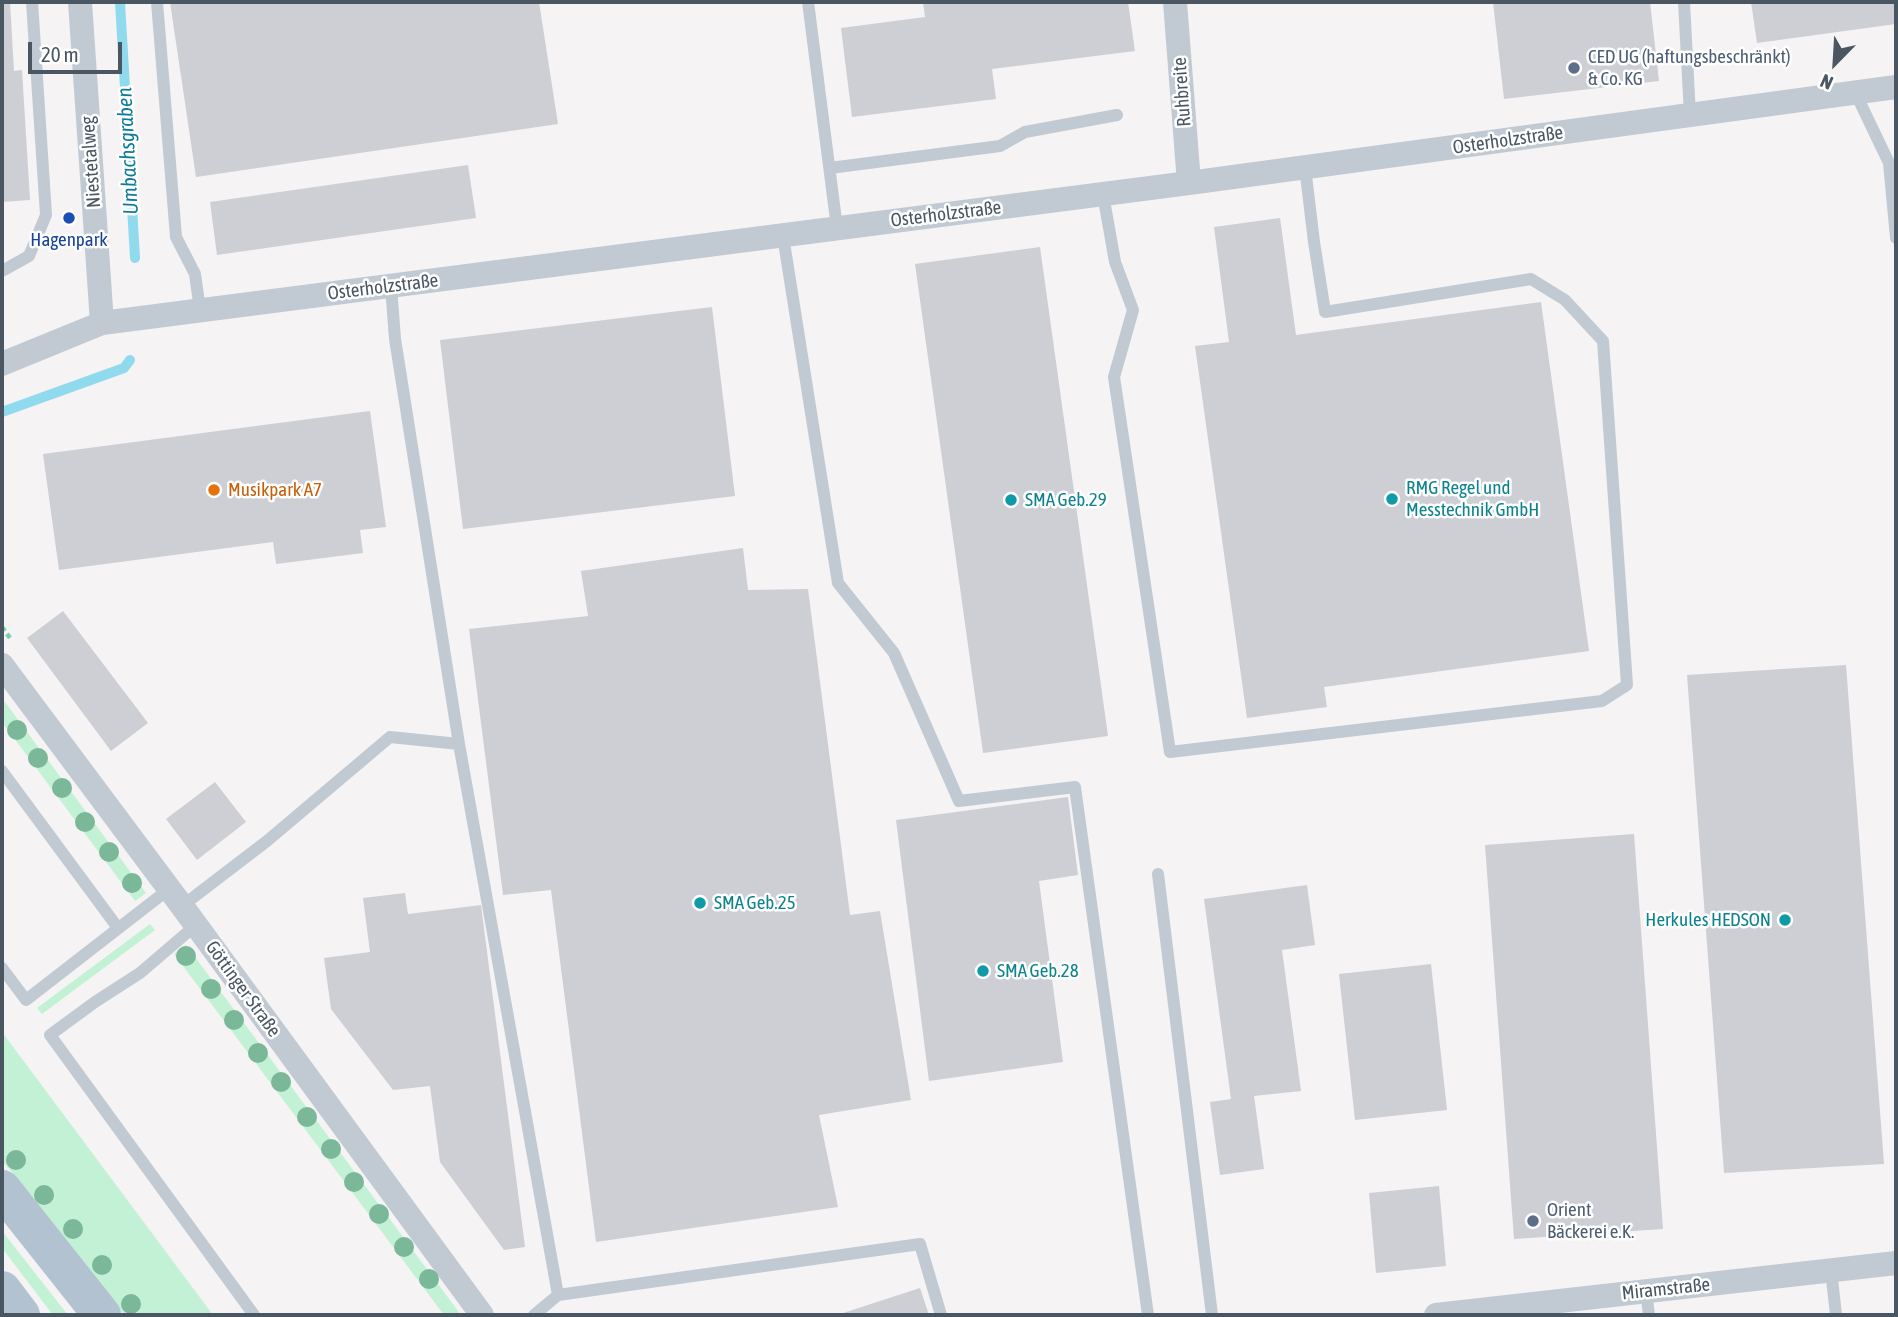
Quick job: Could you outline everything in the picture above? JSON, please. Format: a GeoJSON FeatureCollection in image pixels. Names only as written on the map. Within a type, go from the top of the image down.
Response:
{"type":"FeatureCollection","features":[{"type":"Feature","properties":{"kind":"main road"},"geometry":{"type":"LineString","coordinates":[[2,1189],[102,1315]]}},
{"type":"Feature","properties":{"kind":"main road"},"geometry":{"type":"LineString","coordinates":[[2,1290],[21,1315]]}},
{"type":"Feature","properties":{"kind":"street","name":"Niestetalweg"},"geometry":{"type":"LineString","coordinates":[[80,2],[102,323]]}},
{"type":"Feature","properties":{"kind":"street","name":"Ruhbreite"},"geometry":{"type":"LineString","coordinates":[[1175,2],[1189,183]]}},
{"type":"Feature","properties":{"kind":"street","name":"Osterholzstraße"},"geometry":{"type":"LineString","coordinates":[[2,364],[102,323],[1189,183],[1896,87]]}},
{"type":"Feature","properties":{"kind":"street","name":"Göttinger Straße"},"geometry":{"type":"LineString","coordinates":[[2,665],[482,1315]]}},
{"type":"Feature","properties":{"kind":"street","name":"Miramstraße"},"geometry":{"type":"LineString","coordinates":[[1436,1315],[1647,1303],[1833,1280],[1896,1263]]}},
{"type":"Feature","properties":{"kind":"lane"},"geometry":{"type":"LineString","coordinates":[[2,271],[29,256],[46,215],[32,2]]}},
{"type":"Feature","properties":{"kind":"lane"},"geometry":{"type":"LineString","coordinates":[[157,2],[176,237],[195,274],[201,310]]}},
{"type":"Feature","properties":{"kind":"lane"},"geometry":{"type":"LineString","coordinates":[[808,2],[837,228]]}},
{"type":"Feature","properties":{"kind":"lane"},"geometry":{"type":"LineString","coordinates":[[1684,2],[1690,115]]}},
{"type":"Feature","properties":{"kind":"lane"},"geometry":{"type":"LineString","coordinates":[[1855,92],[1889,163],[1896,238]]}},
{"type":"Feature","properties":{"kind":"lane"},"geometry":{"type":"LineString","coordinates":[[830,167],[1000,146],[1025,132],[1117,115]]}},
{"type":"Feature","properties":{"kind":"lane"},"geometry":{"type":"LineString","coordinates":[[1103,194],[1115,262],[1133,310],[1114,377],[1170,752],[1602,701],[1627,685],[1603,341],[1565,300],[1531,279],[1325,312],[1305,167]]}},
{"type":"Feature","properties":{"kind":"lane"},"geometry":{"type":"LineString","coordinates":[[783,236],[838,583],[894,653],[959,801],[1074,787],[1148,1315]]}},
{"type":"Feature","properties":{"kind":"lane"},"geometry":{"type":"LineString","coordinates":[[391,286],[396,339],[459,744],[558,1295]]}},
{"type":"Feature","properties":{"kind":"lane"},"geometry":{"type":"LineString","coordinates":[[2,968],[26,1000],[118,928],[182,907],[267,841],[390,737],[459,744]]}},
{"type":"Feature","properties":{"kind":"lane"},"geometry":{"type":"LineString","coordinates":[[2,771],[118,928]]}},
{"type":"Feature","properties":{"kind":"lane"},"geometry":{"type":"LineString","coordinates":[[1158,874],[1212,1315]]}},
{"type":"Feature","properties":{"kind":"lane"},"geometry":{"type":"LineString","coordinates":[[182,907],[140,973],[50,1035],[254,1315]]}},
{"type":"Feature","properties":{"kind":"lane"},"geometry":{"type":"LineString","coordinates":[[534,1315],[558,1295],[920,1244],[941,1315]]}},
{"type":"Feature","properties":{"kind":"lane"},"geometry":{"type":"LineString","coordinates":[[1833,1280],[1836,1315]]}},
{"type":"Feature","properties":{"kind":"green space"},"geometry":{"type":"Polygon","coordinates":[[[2,698],[146,893],[135,901],[2,722],[2,698]]]}},
{"type":"Feature","properties":{"kind":"green space"},"geometry":{"type":"Polygon","coordinates":[[[150,924],[155,930],[42,1014],[37,1008],[150,924]]]}},
{"type":"Feature","properties":{"kind":"green space"},"geometry":{"type":"Polygon","coordinates":[[[186,945],[461,1315],[444,1315],[174,954],[186,945]]]}},
{"type":"Feature","properties":{"kind":"green space"},"geometry":{"type":"Polygon","coordinates":[[[2,1032],[213,1315],[124,1315],[2,1160],[2,1032]]]}},
{"type":"Feature","properties":{"kind":"green space"},"geometry":{"type":"Polygon","coordinates":[[[2,1231],[68,1315],[53,1315],[2,1248],[2,1231]]]}},
{"type":"Feature","properties":{"kind":"building"},"geometry":{"type":"Polygon","coordinates":[[[2,2],[10,2],[14,71],[22,70],[30,200],[2,202],[2,2]]]}},
{"type":"Feature","properties":{"kind":"building"},"geometry":{"type":"Polygon","coordinates":[[[170,2],[539,2],[558,124],[196,177],[170,2]]]}},
{"type":"Feature","properties":{"kind":"building"},"geometry":{"type":"Polygon","coordinates":[[[923,2],[1128,2],[1135,51],[992,69],[996,99],[852,117],[841,28],[925,17],[923,2]]]}},
{"type":"Feature","properties":{"kind":"building"},"geometry":{"type":"Polygon","coordinates":[[[1493,2],[1650,2],[1659,81],[1504,99],[1493,2]]]}},
{"type":"Feature","properties":{"kind":"building"},"geometry":{"type":"Polygon","coordinates":[[[1751,2],[1896,2],[1896,24],[1757,43],[1751,2]]]}},
{"type":"Feature","properties":{"kind":"building"},"geometry":{"type":"Polygon","coordinates":[[[468,165],[476,218],[217,255],[210,202],[468,165]]]}},
{"type":"Feature","properties":{"kind":"building","name":"RMG Regel und Messtechnik GmbH"},"geometry":{"type":"Polygon","coordinates":[[[1280,218],[1296,335],[1541,302],[1589,651],[1324,687],[1327,707],[1247,718],[1195,346],[1229,342],[1214,227],[1280,218]]]}},
{"type":"Feature","properties":{"kind":"building","name":"SMA Geb.29"},"geometry":{"type":"Polygon","coordinates":[[[1040,247],[1108,736],[983,753],[915,264],[1040,247]]]}},
{"type":"Feature","properties":{"kind":"building"},"geometry":{"type":"Polygon","coordinates":[[[712,307],[735,496],[463,529],[440,340],[712,307]]]}},
{"type":"Feature","properties":{"kind":"building","name":"Musikpark A7"},"geometry":{"type":"Polygon","coordinates":[[[370,411],[386,527],[360,530],[363,553],[276,564],[273,542],[59,570],[43,454],[370,411]]]}},
{"type":"Feature","properties":{"kind":"building","name":"SMA Geb.25"},"geometry":{"type":"Polygon","coordinates":[[[743,548],[748,590],[808,589],[850,915],[880,911],[911,1100],[819,1115],[838,1207],[596,1242],[551,890],[503,895],[469,629],[588,616],[581,571],[743,548]]]}},
{"type":"Feature","properties":{"kind":"building"},"geometry":{"type":"Polygon","coordinates":[[[63,611],[148,723],[111,751],[27,638],[63,611]]]}},
{"type":"Feature","properties":{"kind":"building","name":"Herkules HEDSON"},"geometry":{"type":"Polygon","coordinates":[[[1846,665],[1884,1164],[1724,1173],[1687,675],[1846,665]]]}},
{"type":"Feature","properties":{"kind":"building"},"geometry":{"type":"Polygon","coordinates":[[[215,782],[246,822],[197,860],[166,819],[215,782]]]}},
{"type":"Feature","properties":{"kind":"building","name":"SMA Geb.28"},"geometry":{"type":"Polygon","coordinates":[[[1068,797],[1078,875],[1039,881],[1063,1062],[929,1081],[896,820],[1068,797]]]}},
{"type":"Feature","properties":{"kind":"building"},"geometry":{"type":"Polygon","coordinates":[[[1634,834],[1663,1229],[1514,1239],[1485,845],[1634,834]]]}},
{"type":"Feature","properties":{"kind":"building"},"geometry":{"type":"Polygon","coordinates":[[[1307,885],[1315,945],[1282,950],[1301,1091],[1254,1096],[1264,1169],[1220,1175],[1210,1102],[1231,1099],[1204,899],[1307,885]]]}},
{"type":"Feature","properties":{"kind":"building"},"geometry":{"type":"Polygon","coordinates":[[[405,893],[408,914],[481,905],[525,1247],[504,1250],[440,1162],[430,1086],[393,1090],[331,1009],[324,958],[370,952],[363,898],[405,893]]]}},
{"type":"Feature","properties":{"kind":"building"},"geometry":{"type":"Polygon","coordinates":[[[1431,964],[1447,1110],[1355,1120],[1339,974],[1431,964]]]}},
{"type":"Feature","properties":{"kind":"building"},"geometry":{"type":"Polygon","coordinates":[[[1439,1186],[1446,1266],[1376,1273],[1369,1193],[1439,1186]]]}},
{"type":"Feature","properties":{"kind":"building"},"geometry":{"type":"Polygon","coordinates":[[[920,1288],[929,1315],[837,1315],[920,1288]]]}},
{"type":"Feature","properties":{"kind":"waterway","name":"Umbachsgraben"},"geometry":{"type":"LineString","coordinates":[[120,2],[135,258]]}},
{"type":"Feature","properties":{"kind":"waterway","name":"Umbachsgraben"},"geometry":{"type":"LineString","coordinates":[[2,412],[124,368],[130,360]]}},
{"type":"Feature","properties":{"kind":"place","name":"CED UG (haftungsbeschränkt) & Co. KG"},"geometry":{"type":"Point","coordinates":[1574,68]}},
{"type":"Feature","properties":{"kind":"place","name":"Hagenpark"},"geometry":{"type":"Point","coordinates":[69,218]}},
{"type":"Feature","properties":{"kind":"place","name":"Musikpark A7"},"geometry":{"type":"Point","coordinates":[214,490]}},
{"type":"Feature","properties":{"kind":"place","name":"RMG Regel und Messtechnik GmbH"},"geometry":{"type":"Point","coordinates":[1392,499]}},
{"type":"Feature","properties":{"kind":"place","name":"SMA Geb.29"},"geometry":{"type":"Point","coordinates":[1011,500]}},
{"type":"Feature","properties":{"kind":"place","name":"SMA Geb.25"},"geometry":{"type":"Point","coordinates":[700,903]}},
{"type":"Feature","properties":{"kind":"place","name":"Herkules HEDSON"},"geometry":{"type":"Point","coordinates":[1785,920]}},
{"type":"Feature","properties":{"kind":"place","name":"SMA Geb.28"},"geometry":{"type":"Point","coordinates":[983,971]}},
{"type":"Feature","properties":{"kind":"place","name":"Orient Bäckerei e.K."},"geometry":{"type":"Point","coordinates":[1533,1221]}}]}
